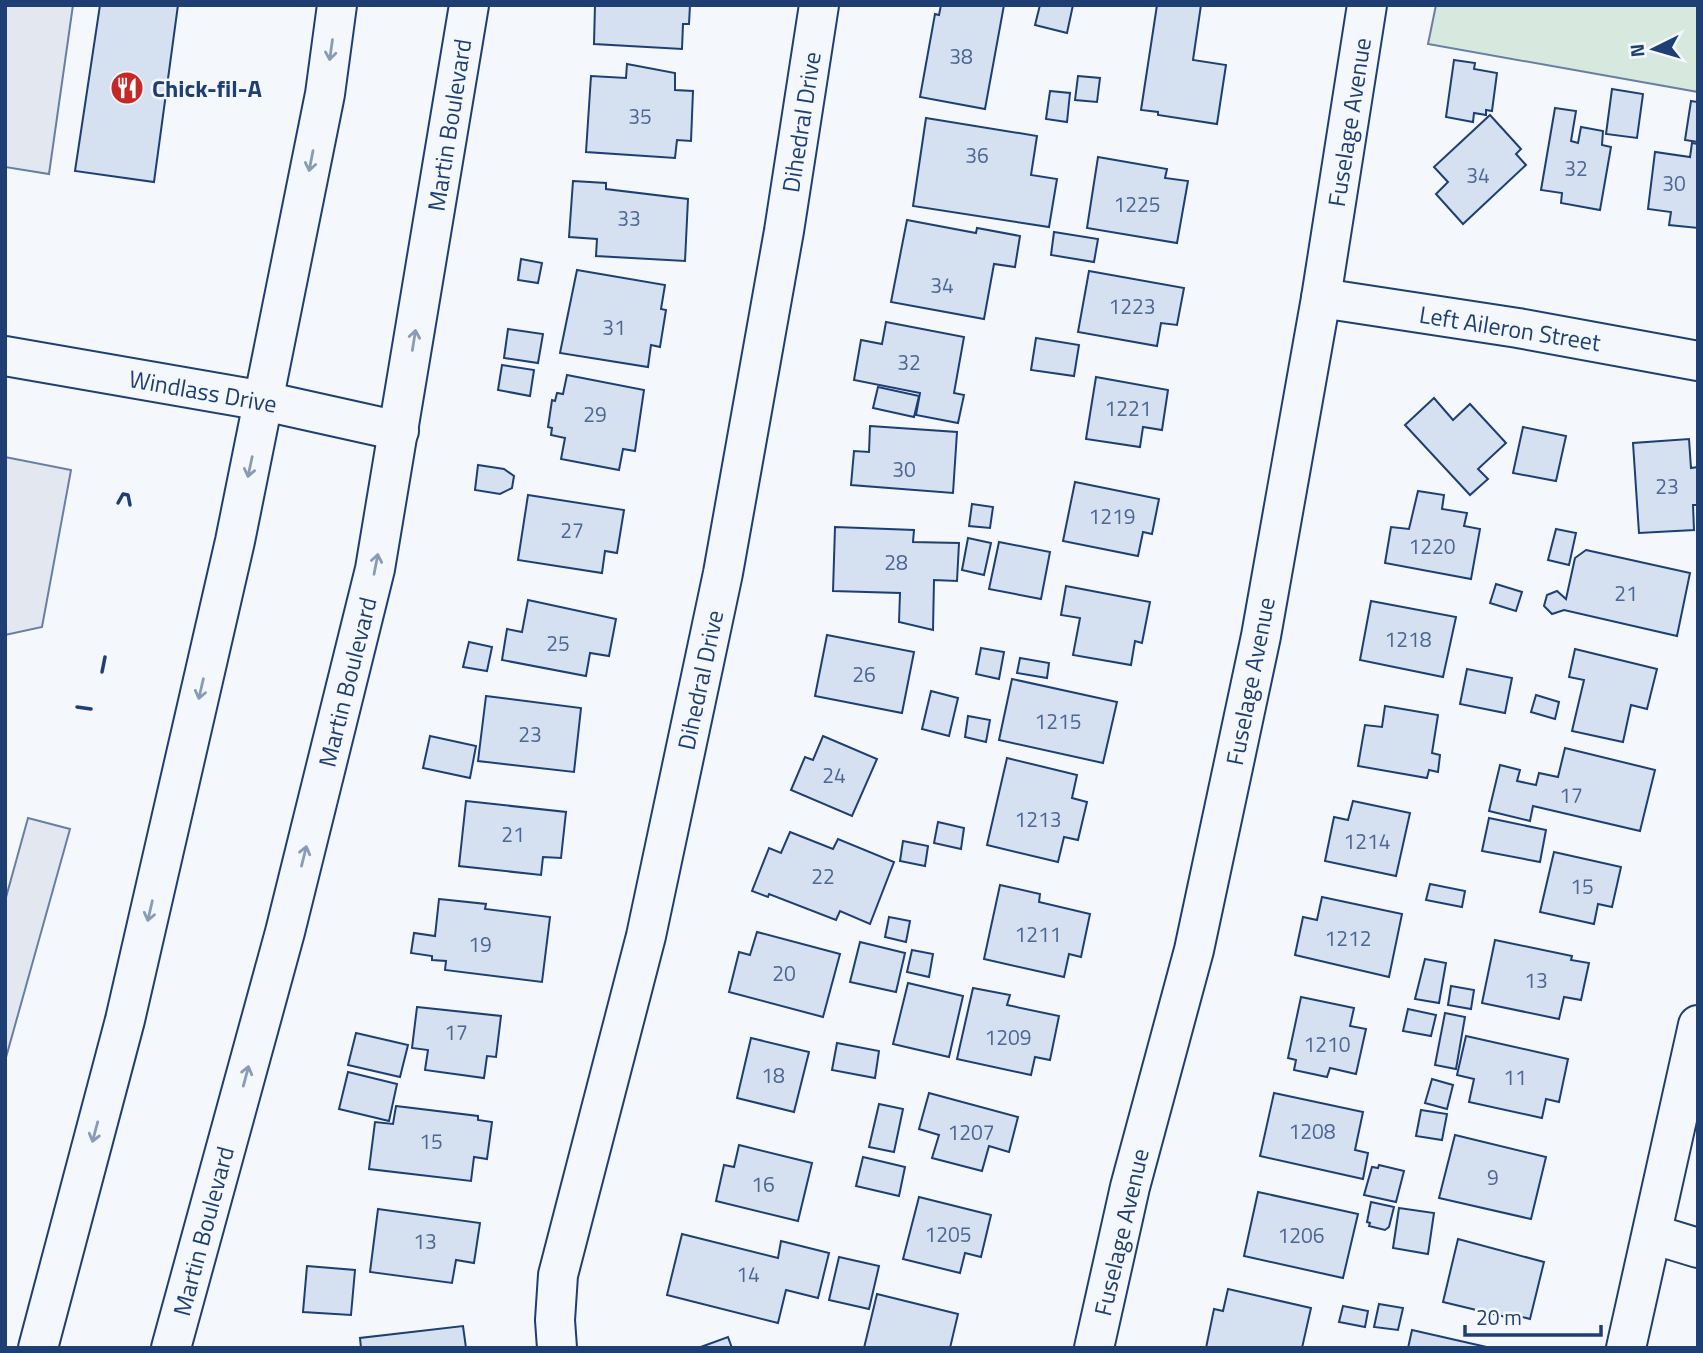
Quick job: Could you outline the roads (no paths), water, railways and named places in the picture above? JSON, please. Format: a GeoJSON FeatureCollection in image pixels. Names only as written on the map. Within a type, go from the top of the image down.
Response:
{"type":"FeatureCollection","features":[{"type":"Feature","properties":{"kind":"street"},"geometry":{"type":"LineString","coordinates":[[38,1348],[125,1020],[232,554],[325,94],[337,5]]}},
{"type":"Feature","properties":{"kind":"street","name":"Martin Boulevard"},"geometry":{"type":"LineString","coordinates":[[172,1348],[292,905],[375,569],[468,5]]}},
{"type":"Feature","properties":{"kind":"street","name":"Dihedral Drive"},"geometry":{"type":"LineString","coordinates":[[557,1348],[555,1320],[558,1275],[646,936],[723,573],[784,231],[819,5]]}},
{"type":"Feature","properties":{"kind":"street","name":"Fuselage Avenue"},"geometry":{"type":"LineString","coordinates":[[1094,1348],[1130,1187],[1194,950],[1261,636],[1321,298],[1367,5]]}},
{"type":"Feature","properties":{"kind":"street","name":"Left Aileron Street"},"geometry":{"type":"LineString","coordinates":[[1321,298],[1518,328],[1698,361]]}},
{"type":"Feature","properties":{"kind":"street","name":"Windlass Drive"},"geometry":{"type":"LineString","coordinates":[[5,356],[264,401],[399,431]]}},
{"type":"Feature","properties":{"kind":"street"},"geometry":{"type":"LineString","coordinates":[[1626,1348],[1698,1025]]}},
{"type":"Feature","properties":{"kind":"street"},"geometry":{"type":"LineString","coordinates":[[1652,1234],[1698,1248]]}},
{"type":"Feature","properties":{"kind":"place","name":"Chick-fil-A"},"geometry":{"type":"Point","coordinates":[127,88]}}]}
